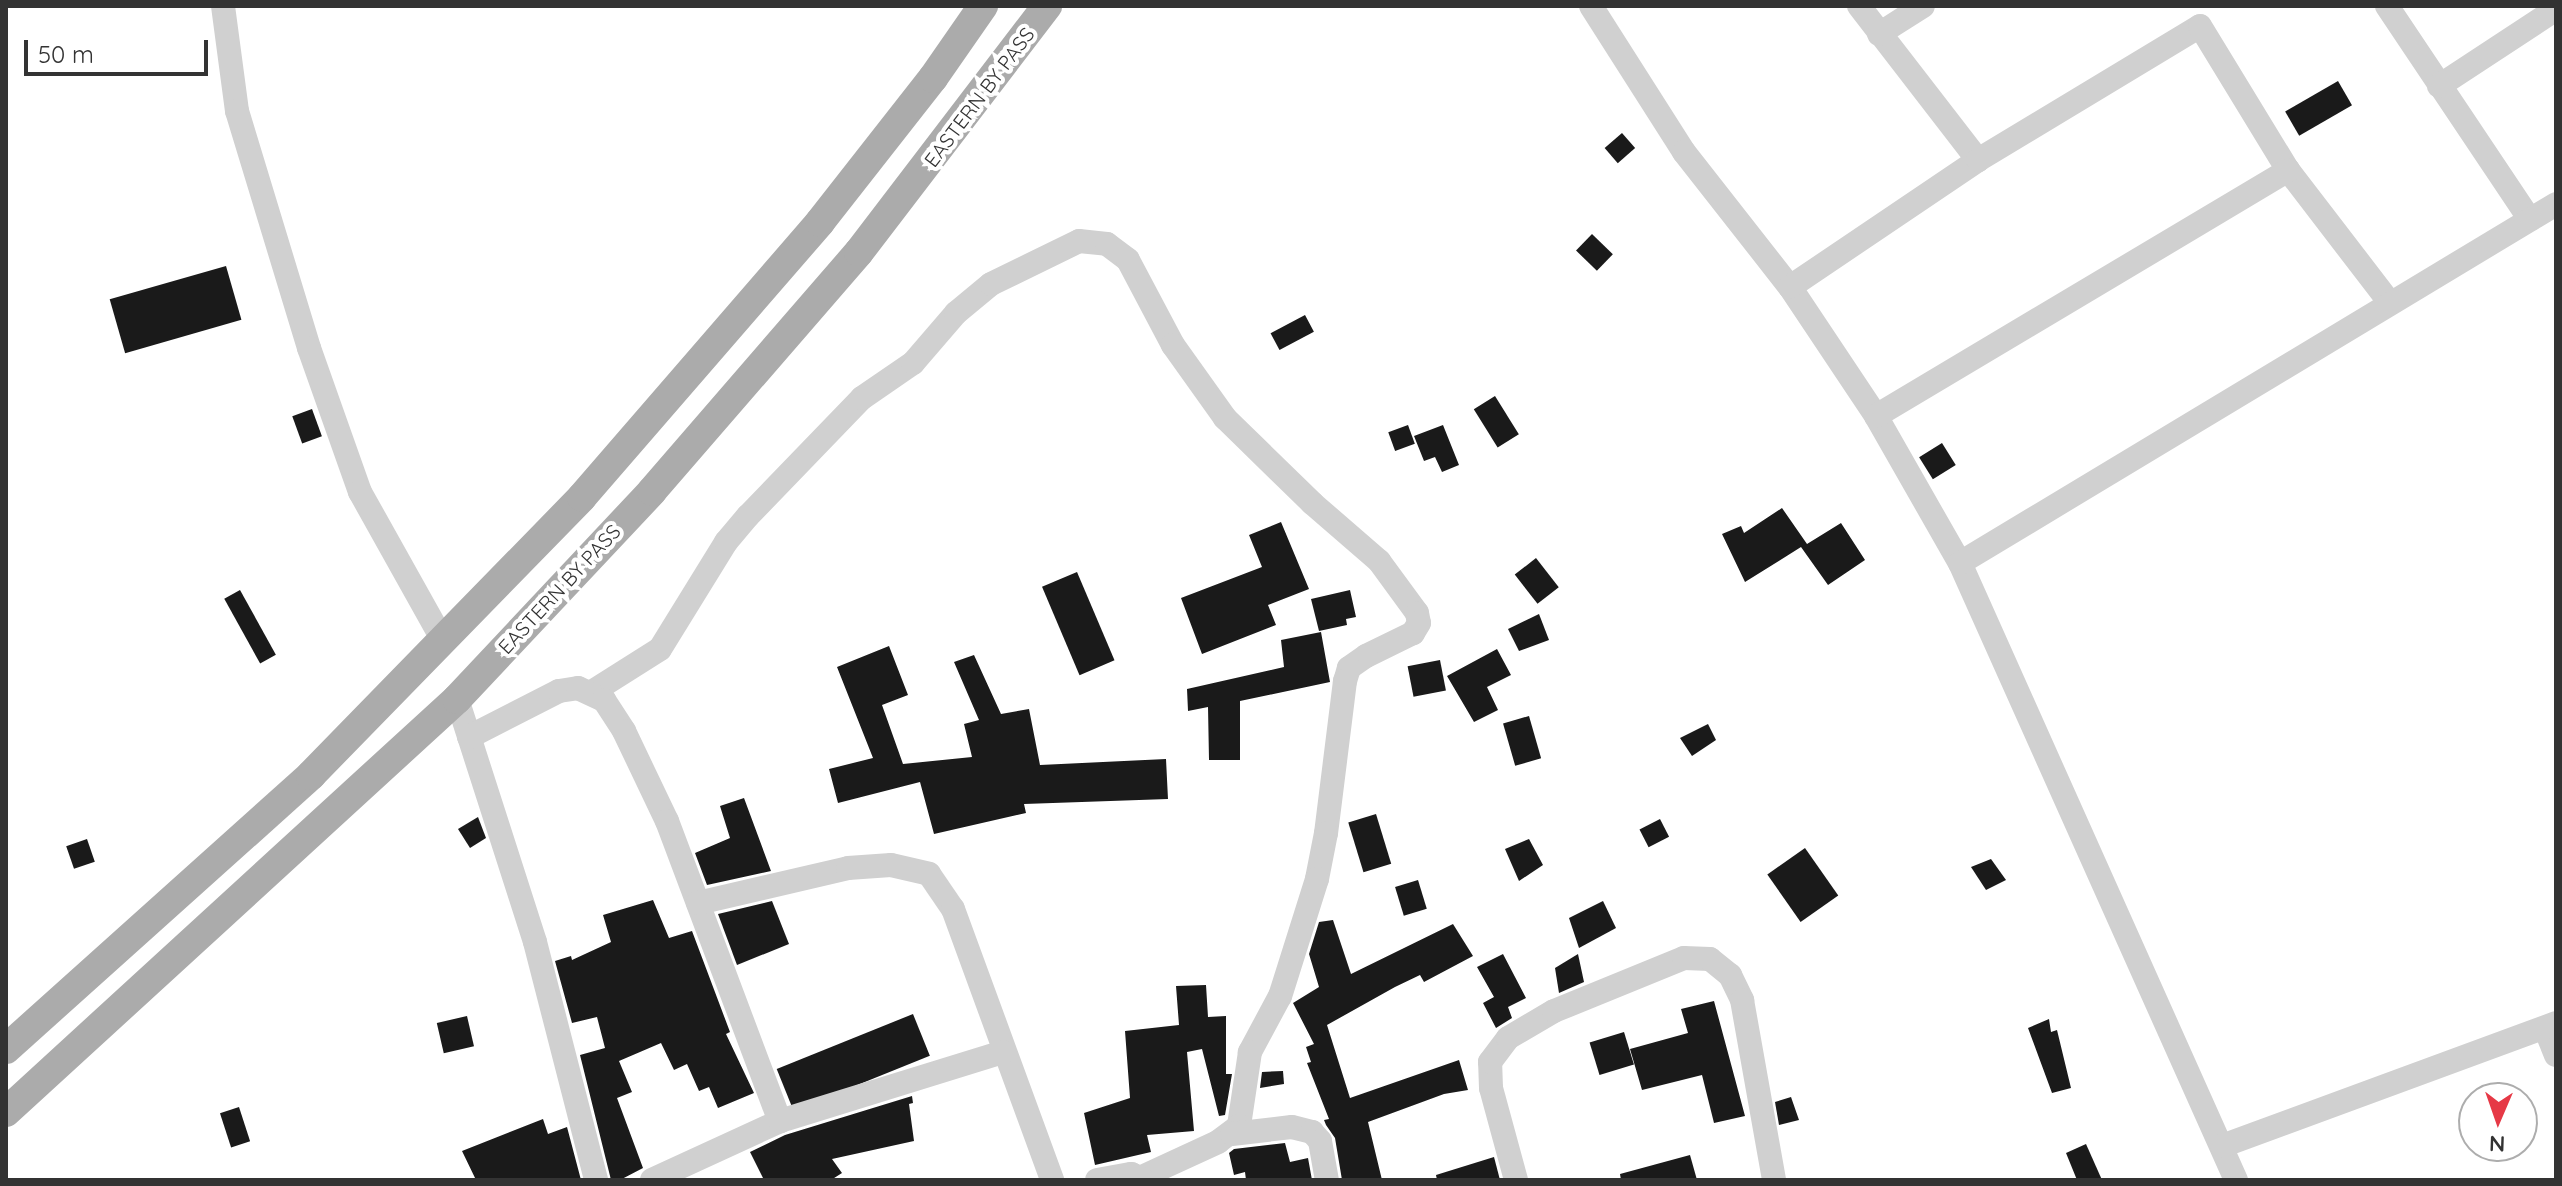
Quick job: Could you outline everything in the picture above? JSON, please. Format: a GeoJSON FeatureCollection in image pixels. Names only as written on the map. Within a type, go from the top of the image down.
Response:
{"type":"FeatureCollection","features":[{"type":"Feature","properties":{"kind":"main road"},"geometry":{"type":"LineString","coordinates":[[6,1049],[311,775],[582,497],[801,245],[933,78],[983,6]]}},
{"type":"Feature","properties":{"kind":"main road","name":"EASTERN BY PASS"},"geometry":{"type":"LineString","coordinates":[[6,1112],[457,699],[652,491],[859,252],[1047,6]]}},
{"type":"Feature","properties":{"kind":"street"},"geometry":{"type":"LineString","coordinates":[[223,6],[237,111],[314,362],[360,492],[442,639]]}},
{"type":"Feature","properties":{"kind":"street"},"geometry":{"type":"LineString","coordinates":[[1591,6],[1684,152],[1790,287],[1876,416],[1960,563],[2236,1180]]}},
{"type":"Feature","properties":{"kind":"street"},"geometry":{"type":"LineString","coordinates":[[1859,6],[1978,160]]}},
{"type":"Feature","properties":{"kind":"street"},"geometry":{"type":"LineString","coordinates":[[1879,34],[1923,6]]}},
{"type":"Feature","properties":{"kind":"street"},"geometry":{"type":"LineString","coordinates":[[2387,6],[2530,220]]}},
{"type":"Feature","properties":{"kind":"street"},"geometry":{"type":"LineString","coordinates":[[2439,86],[2556,9]]}},
{"type":"Feature","properties":{"kind":"street"},"geometry":{"type":"LineString","coordinates":[[1790,287],[2194,16],[2288,170],[2390,303]]}},
{"type":"Feature","properties":{"kind":"street"},"geometry":{"type":"LineString","coordinates":[[1876,416],[2288,170]]}},
{"type":"Feature","properties":{"kind":"street"},"geometry":{"type":"LineString","coordinates":[[1960,563],[2556,204]]}},
{"type":"Feature","properties":{"kind":"street"},"geometry":{"type":"LineString","coordinates":[[592,692],[660,649],[726,542],[748,516],[862,398],[913,363],[956,313],[991,284],[1057,249],[1079,241],[1107,244],[1128,260],[1173,345],[1225,418],[1312,503],[1379,561],[1417,613],[1419,623],[1413,633],[1349,668],[1317,879],[1280,996],[1250,1052],[1239,1126],[1232,1134]]}},
{"type":"Feature","properties":{"kind":"street"},"geometry":{"type":"LineString","coordinates":[[469,737],[559,691],[578,688],[604,700],[624,731],[667,821],[780,1121]]}},
{"type":"Feature","properties":{"kind":"street"},"geometry":{"type":"LineString","coordinates":[[457,699],[535,942],[596,1180]]}},
{"type":"Feature","properties":{"kind":"street"},"geometry":{"type":"LineString","coordinates":[[698,903],[848,868],[891,865],[929,874],[953,909],[1052,1180]]}},
{"type":"Feature","properties":{"kind":"street"},"geometry":{"type":"LineString","coordinates":[[1516,1180],[1491,1088],[1490,1062],[1508,1038],[1554,1011],[1684,958],[1710,959],[1730,975],[1742,1000],[1774,1180]]}},
{"type":"Feature","properties":{"kind":"street"},"geometry":{"type":"LineString","coordinates":[[2222,1146],[2550,1026],[2556,1055]]}},
{"type":"Feature","properties":{"kind":"street"},"geometry":{"type":"LineString","coordinates":[[652,1180],[780,1121],[1003,1052]]}},
{"type":"Feature","properties":{"kind":"street"},"geometry":{"type":"LineString","coordinates":[[1097,1180],[1131,1174],[1143,1178],[1232,1134],[1292,1127],[1312,1132],[1320,1141],[1327,1180]]}},
{"type":"Feature","properties":{"kind":"building"},"geometry":{"type":"Polygon","coordinates":[[[2338,81],[2352,105],[2299,136],[2285,112],[2338,81]]]}},
{"type":"Feature","properties":{"kind":"building"},"geometry":{"type":"Polygon","coordinates":[[[1622,133],[1635,148],[1618,163],[1605,148],[1622,133]]]}},
{"type":"Feature","properties":{"kind":"building"},"geometry":{"type":"Polygon","coordinates":[[[1592,234],[1613,254],[1597,271],[1576,251],[1592,234]]]}},
{"type":"Feature","properties":{"kind":"building"},"geometry":{"type":"Polygon","coordinates":[[[226,266],[241,320],[125,353],[110,299],[226,266]]]}},
{"type":"Feature","properties":{"kind":"building"},"geometry":{"type":"Polygon","coordinates":[[[1305,315],[1314,332],[1279,350],[1271,333],[1305,315]]]}},
{"type":"Feature","properties":{"kind":"building"},"geometry":{"type":"Polygon","coordinates":[[[1495,396],[1519,434],[1498,447],[1474,409],[1495,396]]]}},
{"type":"Feature","properties":{"kind":"building"},"geometry":{"type":"Polygon","coordinates":[[[312,409],[322,436],[302,443],[292,416],[312,409]]]}},
{"type":"Feature","properties":{"kind":"building"},"geometry":{"type":"Polygon","coordinates":[[[1408,425],[1415,444],[1395,451],[1388,432],[1408,425]]]}},
{"type":"Feature","properties":{"kind":"building"},"geometry":{"type":"Polygon","coordinates":[[[1443,425],[1459,465],[1442,472],[1435,457],[1424,461],[1414,436],[1443,425]]]}},
{"type":"Feature","properties":{"kind":"building"},"geometry":{"type":"Polygon","coordinates":[[[1942,443],[1956,465],[1933,479],[1919,457],[1942,443]]]}},
{"type":"Feature","properties":{"kind":"building"},"geometry":{"type":"Polygon","coordinates":[[[1782,508],[1807,544],[1841,523],[1865,560],[1828,585],[1801,547],[1745,582],[1722,534],[1741,526],[1744,533],[1782,508]]]}},
{"type":"Feature","properties":{"kind":"building"},"geometry":{"type":"Polygon","coordinates":[[[1281,522],[1309,589],[1268,605],[1276,625],[1202,654],[1181,598],[1262,567],[1249,535],[1281,522]]]}},
{"type":"Feature","properties":{"kind":"building"},"geometry":{"type":"Polygon","coordinates":[[[1536,558],[1559,587],[1538,604],[1515,575],[1536,558]]]}},
{"type":"Feature","properties":{"kind":"building"},"geometry":{"type":"Polygon","coordinates":[[[1077,572],[1115,660],[1080,675],[1042,587],[1077,572]]]}},
{"type":"Feature","properties":{"kind":"building"},"geometry":{"type":"Polygon","coordinates":[[[240,590],[276,655],[260,663],[224,599],[240,590]]]}},
{"type":"Feature","properties":{"kind":"building"},"geometry":{"type":"Polygon","coordinates":[[[1350,590],[1356,617],[1346,619],[1347,625],[1319,631],[1311,599],[1350,590]]]}},
{"type":"Feature","properties":{"kind":"building"},"geometry":{"type":"Polygon","coordinates":[[[1539,614],[1549,640],[1519,651],[1508,629],[1539,614]]]}},
{"type":"Feature","properties":{"kind":"building"},"geometry":{"type":"Polygon","coordinates":[[[1321,632],[1330,682],[1240,701],[1240,760],[1209,760],[1208,707],[1188,711],[1187,689],[1284,667],[1281,640],[1321,632]]]}},
{"type":"Feature","properties":{"kind":"building"},"geometry":{"type":"Polygon","coordinates":[[[889,646],[908,695],[882,705],[903,764],[972,757],[964,724],[979,720],[954,662],[974,655],[1001,714],[1029,709],[1040,765],[1166,759],[1168,799],[1024,804],[1026,813],[934,834],[920,782],[838,803],[829,769],[873,758],[837,667],[889,646]]]}},
{"type":"Feature","properties":{"kind":"building"},"geometry":{"type":"Polygon","coordinates":[[[1497,649],[1511,675],[1487,687],[1498,710],[1474,722],[1447,676],[1497,649]]]}},
{"type":"Feature","properties":{"kind":"building"},"geometry":{"type":"Polygon","coordinates":[[[1440,660],[1446,690],[1414,697],[1408,666],[1440,660]]]}},
{"type":"Feature","properties":{"kind":"building"},"geometry":{"type":"Polygon","coordinates":[[[1529,716],[1541,758],[1515,766],[1503,723],[1529,716]]]}},
{"type":"Feature","properties":{"kind":"building"},"geometry":{"type":"Polygon","coordinates":[[[1708,724],[1716,740],[1692,756],[1680,738],[1708,724]]]}},
{"type":"Feature","properties":{"kind":"building"},"geometry":{"type":"Polygon","coordinates":[[[744,798],[771,871],[707,885],[695,853],[730,838],[720,806],[744,798]]]}},
{"type":"Feature","properties":{"kind":"building"},"geometry":{"type":"Polygon","coordinates":[[[1376,814],[1391,864],[1363,872],[1348,822],[1376,814]]]}},
{"type":"Feature","properties":{"kind":"building"},"geometry":{"type":"Polygon","coordinates":[[[478,817],[486,838],[470,848],[458,829],[478,817]]]}},
{"type":"Feature","properties":{"kind":"building"},"geometry":{"type":"Polygon","coordinates":[[[1660,819],[1669,837],[1649,847],[1640,829],[1660,819]]]}},
{"type":"Feature","properties":{"kind":"building"},"geometry":{"type":"Polygon","coordinates":[[[87,839],[95,862],[74,869],[66,846],[87,839]]]}},
{"type":"Feature","properties":{"kind":"building"},"geometry":{"type":"Polygon","coordinates":[[[1529,839],[1543,865],[1519,881],[1505,849],[1529,839]]]}},
{"type":"Feature","properties":{"kind":"building"},"geometry":{"type":"Polygon","coordinates":[[[1805,848],[1838,896],[1801,922],[1767,874],[1805,848]]]}},
{"type":"Feature","properties":{"kind":"building"},"geometry":{"type":"Polygon","coordinates":[[[1991,859],[2006,880],[1986,890],[1971,867],[1991,859]]]}},
{"type":"Feature","properties":{"kind":"building"},"geometry":{"type":"Polygon","coordinates":[[[1418,880],[1427,909],[1404,916],[1395,887],[1418,880]]]}},
{"type":"Feature","properties":{"kind":"building"},"geometry":{"type":"Polygon","coordinates":[[[653,900],[669,938],[692,931],[730,1032],[726,1034],[754,1093],[718,1108],[709,1087],[699,1091],[687,1064],[674,1070],[661,1043],[619,1061],[632,1092],[617,1098],[643,1168],[620,1180],[611,1180],[580,1055],[605,1048],[597,1017],[572,1023],[555,961],[571,956],[572,960],[611,942],[603,915],[653,900]]]}},
{"type":"Feature","properties":{"kind":"building"},"geometry":{"type":"Polygon","coordinates":[[[772,901],[789,944],[737,965],[718,914],[772,901]]]}},
{"type":"Feature","properties":{"kind":"building"},"geometry":{"type":"Polygon","coordinates":[[[1603,901],[1616,928],[1579,948],[1569,918],[1603,901]]]}},
{"type":"Feature","properties":{"kind":"building"},"geometry":{"type":"Polygon","coordinates":[[[1333,920],[1351,974],[1453,924],[1473,956],[1424,982],[1420,975],[1327,1025],[1350,1098],[1459,1060],[1468,1090],[1444,1094],[1368,1122],[1382,1180],[1342,1180],[1335,1138],[1324,1120],[1329,1119],[1307,1063],[1311,1062],[1306,1047],[1314,1044],[1293,1003],[1319,987],[1309,954],[1319,922],[1333,920]]]}},
{"type":"Feature","properties":{"kind":"building"},"geometry":{"type":"Polygon","coordinates":[[[1503,954],[1526,998],[1508,1007],[1512,1018],[1496,1028],[1483,1003],[1494,997],[1477,967],[1503,954]]]}},
{"type":"Feature","properties":{"kind":"building"},"geometry":{"type":"Polygon","coordinates":[[[1578,954],[1584,982],[1559,993],[1555,968],[1578,954]]]}},
{"type":"Feature","properties":{"kind":"building"},"geometry":{"type":"Polygon","coordinates":[[[1206,985],[1208,1017],[1226,1016],[1226,1074],[1232,1074],[1225,1115],[1219,1116],[1202,1049],[1187,1052],[1194,1131],[1147,1135],[1151,1152],[1095,1165],[1084,1113],[1130,1098],[1125,1031],[1179,1025],[1176,986],[1206,985]]]}},
{"type":"Feature","properties":{"kind":"building"},"geometry":{"type":"Polygon","coordinates":[[[1714,1001],[1745,1116],[1714,1123],[1702,1075],[1642,1090],[1630,1049],[1688,1033],[1681,1009],[1714,1001]]]}},
{"type":"Feature","properties":{"kind":"building"},"geometry":{"type":"Polygon","coordinates":[[[913,1014],[930,1056],[794,1111],[777,1069],[913,1014]]]}},
{"type":"Feature","properties":{"kind":"building"},"geometry":{"type":"Polygon","coordinates":[[[467,1016],[474,1046],[444,1053],[437,1023],[467,1016]]]}},
{"type":"Feature","properties":{"kind":"building"},"geometry":{"type":"Polygon","coordinates":[[[2049,1019],[2051,1032],[2057,1030],[2071,1088],[2052,1093],[2028,1028],[2049,1019]]]}},
{"type":"Feature","properties":{"kind":"building"},"geometry":{"type":"Polygon","coordinates":[[[1624,1032],[1634,1065],[1600,1075],[1590,1043],[1624,1032]]]}},
{"type":"Feature","properties":{"kind":"building"},"geometry":{"type":"Polygon","coordinates":[[[1283,1071],[1284,1084],[1260,1088],[1262,1072],[1283,1071]]]}},
{"type":"Feature","properties":{"kind":"building"},"geometry":{"type":"Polygon","coordinates":[[[912,1096],[913,1103],[909,1104],[914,1141],[832,1159],[842,1173],[831,1180],[764,1180],[750,1152],[785,1135],[912,1096]]]}},
{"type":"Feature","properties":{"kind":"building"},"geometry":{"type":"Polygon","coordinates":[[[1791,1097],[1799,1120],[1779,1125],[1775,1102],[1791,1097]]]}},
{"type":"Feature","properties":{"kind":"building"},"geometry":{"type":"Polygon","coordinates":[[[239,1107],[250,1141],[231,1147],[220,1113],[239,1107]]]}},
{"type":"Feature","properties":{"kind":"building"},"geometry":{"type":"Polygon","coordinates":[[[543,1119],[548,1134],[567,1127],[581,1180],[476,1180],[462,1151],[543,1119]]]}},
{"type":"Feature","properties":{"kind":"building"},"geometry":{"type":"Polygon","coordinates":[[[1285,1143],[1290,1162],[1308,1158],[1312,1180],[1246,1180],[1245,1172],[1234,1175],[1229,1153],[1234,1149],[1285,1143]]]}},
{"type":"Feature","properties":{"kind":"building"},"geometry":{"type":"Polygon","coordinates":[[[2086,1144],[2102,1180],[2077,1180],[2066,1153],[2086,1144]]]}},
{"type":"Feature","properties":{"kind":"building"},"geometry":{"type":"Polygon","coordinates":[[[1690,1155],[1697,1180],[1621,1180],[1620,1174],[1690,1155]]]}},
{"type":"Feature","properties":{"kind":"building"},"geometry":{"type":"Polygon","coordinates":[[[1494,1157],[1500,1180],[1437,1180],[1436,1175],[1494,1157]]]}}]}
